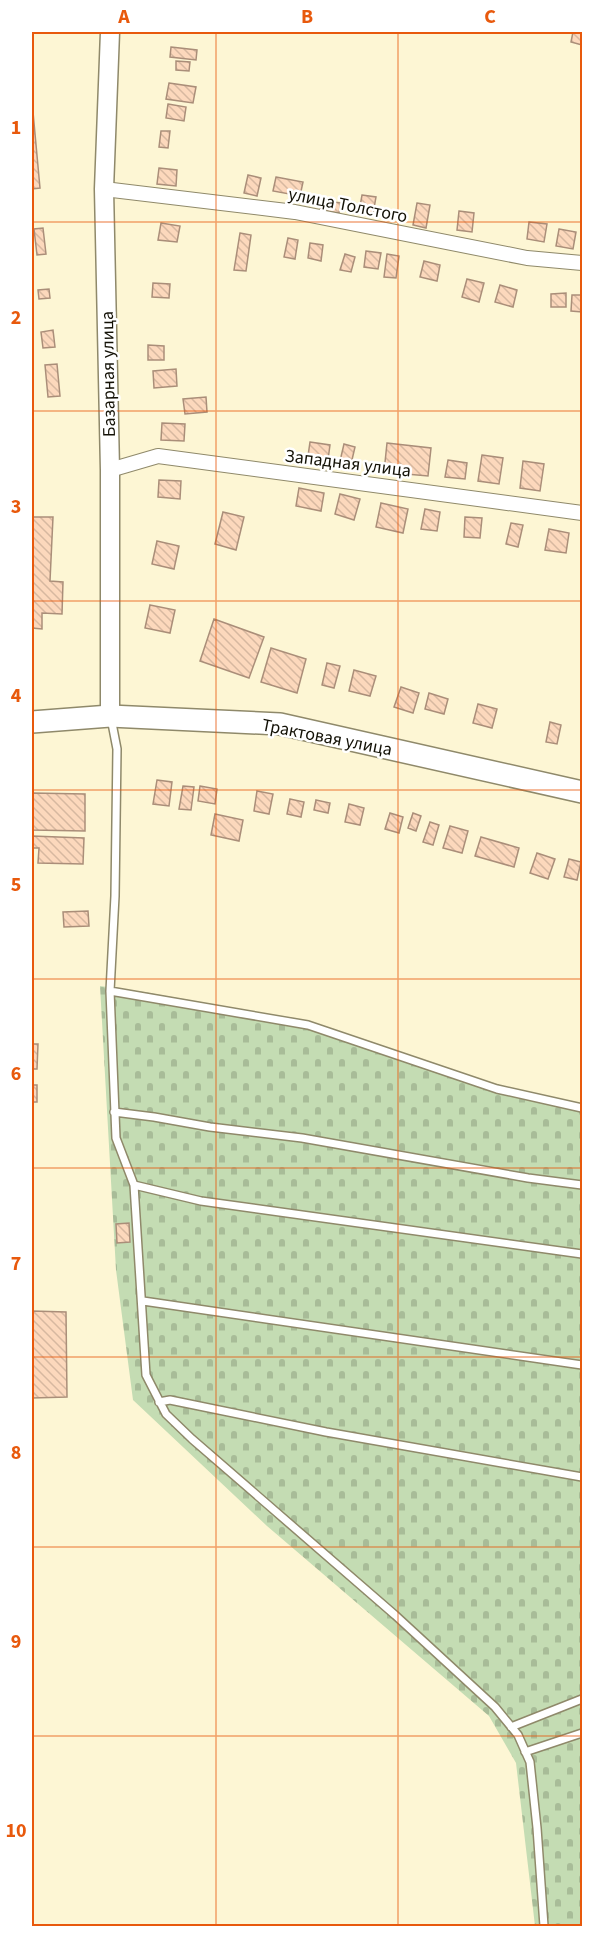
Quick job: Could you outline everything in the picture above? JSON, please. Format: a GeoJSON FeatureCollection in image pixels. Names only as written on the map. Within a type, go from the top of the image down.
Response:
{"type":"FeatureCollection","features":[{"type":"Feature","properties":{"kind":"main road","name":"Трактовая улица"},"geometry":{"type":"LineString","coordinates":[[32,722],[110,716],[280,724],[582,792]]}},
{"type":"Feature","properties":{"kind":"street","name":"Базарная улица"},"geometry":{"type":"LineString","coordinates":[[110,32],[104,189],[110,470],[110,716]]}},
{"type":"Feature","properties":{"kind":"street","name":"улица Толстого"},"geometry":{"type":"LineString","coordinates":[[104,189],[295,212],[527,258],[582,263]]}},
{"type":"Feature","properties":{"kind":"street","name":"Западная улица"},"geometry":{"type":"LineString","coordinates":[[110,470],[158,456],[582,513]]}},
{"type":"Feature","properties":{"kind":"lane"},"geometry":{"type":"LineString","coordinates":[[110,716],[117,749],[115,896],[110,992],[114,1112],[116,1138],[134,1185],[146,1376],[166,1414],[192,1440],[395,1615],[495,1707],[511,1726],[530,1762],[544,1926]]}},
{"type":"Feature","properties":{"kind":"lane"},"geometry":{"type":"LineString","coordinates":[[110,992],[308,1025],[497,1089],[582,1108]]}},
{"type":"Feature","properties":{"kind":"lane"},"geometry":{"type":"LineString","coordinates":[[114,1112],[302,1138],[528,1178],[582,1185]]}},
{"type":"Feature","properties":{"kind":"lane"},"geometry":{"type":"LineString","coordinates":[[134,1185],[201,1201],[582,1254]]}},
{"type":"Feature","properties":{"kind":"lane"},"geometry":{"type":"LineString","coordinates":[[142,1301],[582,1365]]}},
{"type":"Feature","properties":{"kind":"lane"},"geometry":{"type":"LineString","coordinates":[[159,1401],[170,1400],[326,1432],[582,1477]]}},
{"type":"Feature","properties":{"kind":"lane"},"geometry":{"type":"LineString","coordinates":[[511,1726],[582,1699]]}},
{"type":"Feature","properties":{"kind":"lane"},"geometry":{"type":"LineString","coordinates":[[525,1752],[582,1733]]}},
{"type":"Feature","properties":{"kind":"green space"},"geometry":{"type":"Polygon","coordinates":[[[100,986],[307,1021],[498,1085],[582,1104],[582,1926],[535,1926],[516,1763],[489,1716],[267,1526],[133,1400],[116,1270],[100,986]]]}},
{"type":"Feature","properties":{"kind":"building"},"geometry":{"type":"Polygon","coordinates":[[[573,32],[582,32],[582,45],[571,42],[573,32]]]}},
{"type":"Feature","properties":{"kind":"building"},"geometry":{"type":"Polygon","coordinates":[[[171,47],[197,50],[196,60],[170,57],[171,47]]]}},
{"type":"Feature","properties":{"kind":"building"},"geometry":{"type":"Polygon","coordinates":[[[176,61],[190,62],[189,71],[176,70],[176,61]]]}},
{"type":"Feature","properties":{"kind":"building"},"geometry":{"type":"Polygon","coordinates":[[[169,83],[196,87],[193,103],[166,99],[169,83]]]}},
{"type":"Feature","properties":{"kind":"building"},"geometry":{"type":"Polygon","coordinates":[[[168,104],[186,107],[184,121],[166,118],[168,104]]]}},
{"type":"Feature","properties":{"kind":"building"},"geometry":{"type":"Polygon","coordinates":[[[32,112],[40,188],[32,189],[32,112]]]}},
{"type":"Feature","properties":{"kind":"building"},"geometry":{"type":"Polygon","coordinates":[[[161,131],[170,131],[168,148],[159,147],[161,131]]]}},
{"type":"Feature","properties":{"kind":"building"},"geometry":{"type":"Polygon","coordinates":[[[159,168],[177,170],[176,186],[157,184],[159,168]]]}},
{"type":"Feature","properties":{"kind":"building"},"geometry":{"type":"Polygon","coordinates":[[[248,175],[261,178],[257,196],[244,193],[248,175]]]}},
{"type":"Feature","properties":{"kind":"building"},"geometry":{"type":"Polygon","coordinates":[[[276,177],[303,182],[300,196],[273,191],[276,177]]]}},
{"type":"Feature","properties":{"kind":"building"},"geometry":{"type":"Polygon","coordinates":[[[362,195],[376,197],[373,214],[359,212],[362,195]]]}},
{"type":"Feature","properties":{"kind":"building"},"geometry":{"type":"Polygon","coordinates":[[[322,200],[341,203],[339,213],[320,210],[322,200]]]}},
{"type":"Feature","properties":{"kind":"building"},"geometry":{"type":"Polygon","coordinates":[[[417,203],[430,205],[426,228],[413,225],[417,203]]]}},
{"type":"Feature","properties":{"kind":"building"},"geometry":{"type":"Polygon","coordinates":[[[459,211],[474,213],[472,232],[457,230],[459,211]]]}},
{"type":"Feature","properties":{"kind":"building"},"geometry":{"type":"Polygon","coordinates":[[[529,222],[547,224],[544,242],[527,239],[529,222]]]}},
{"type":"Feature","properties":{"kind":"building"},"geometry":{"type":"Polygon","coordinates":[[[161,223],[180,226],[177,242],[158,240],[161,223]]]}},
{"type":"Feature","properties":{"kind":"building"},"geometry":{"type":"Polygon","coordinates":[[[43,228],[46,254],[37,255],[34,229],[43,228]]]}},
{"type":"Feature","properties":{"kind":"building"},"geometry":{"type":"Polygon","coordinates":[[[559,229],[576,232],[573,249],[556,246],[559,229]]]}},
{"type":"Feature","properties":{"kind":"building"},"geometry":{"type":"Polygon","coordinates":[[[240,233],[251,235],[246,271],[234,270],[240,233]]]}},
{"type":"Feature","properties":{"kind":"building"},"geometry":{"type":"Polygon","coordinates":[[[288,238],[298,240],[295,259],[284,257],[288,238]]]}},
{"type":"Feature","properties":{"kind":"building"},"geometry":{"type":"Polygon","coordinates":[[[310,243],[323,245],[321,261],[308,258],[310,243]]]}},
{"type":"Feature","properties":{"kind":"building"},"geometry":{"type":"Polygon","coordinates":[[[366,251],[381,253],[378,269],[364,267],[366,251]]]}},
{"type":"Feature","properties":{"kind":"building"},"geometry":{"type":"Polygon","coordinates":[[[345,254],[355,257],[351,272],[340,270],[345,254]]]}},
{"type":"Feature","properties":{"kind":"building"},"geometry":{"type":"Polygon","coordinates":[[[387,254],[399,256],[396,278],[384,277],[387,254]]]}},
{"type":"Feature","properties":{"kind":"building"},"geometry":{"type":"Polygon","coordinates":[[[424,261],[440,265],[437,281],[420,277],[424,261]]]}},
{"type":"Feature","properties":{"kind":"building"},"geometry":{"type":"Polygon","coordinates":[[[467,279],[484,283],[479,302],[462,297],[467,279]]]}},
{"type":"Feature","properties":{"kind":"building"},"geometry":{"type":"Polygon","coordinates":[[[153,283],[170,284],[169,298],[152,297],[153,283]]]}},
{"type":"Feature","properties":{"kind":"building"},"geometry":{"type":"Polygon","coordinates":[[[500,285],[517,290],[513,307],[495,302],[500,285]]]}},
{"type":"Feature","properties":{"kind":"building"},"geometry":{"type":"Polygon","coordinates":[[[49,289],[50,298],[39,299],[38,290],[49,289]]]}},
{"type":"Feature","properties":{"kind":"building"},"geometry":{"type":"Polygon","coordinates":[[[566,293],[566,307],[551,307],[551,294],[566,293]]]}},
{"type":"Feature","properties":{"kind":"building"},"geometry":{"type":"Polygon","coordinates":[[[572,295],[582,295],[582,312],[571,311],[572,295]]]}},
{"type":"Feature","properties":{"kind":"building"},"geometry":{"type":"Polygon","coordinates":[[[53,330],[55,347],[43,348],[41,332],[53,330]]]}},
{"type":"Feature","properties":{"kind":"building"},"geometry":{"type":"Polygon","coordinates":[[[148,345],[164,346],[164,360],[148,360],[148,345]]]}},
{"type":"Feature","properties":{"kind":"building"},"geometry":{"type":"Polygon","coordinates":[[[57,364],[60,396],[48,397],[45,365],[57,364]]]}},
{"type":"Feature","properties":{"kind":"building"},"geometry":{"type":"Polygon","coordinates":[[[176,369],[177,386],[154,388],[153,371],[176,369]]]}},
{"type":"Feature","properties":{"kind":"building"},"geometry":{"type":"Polygon","coordinates":[[[206,397],[207,412],[185,414],[183,399],[206,397]]]}},
{"type":"Feature","properties":{"kind":"building"},"geometry":{"type":"Polygon","coordinates":[[[162,423],[185,424],[184,441],[161,440],[162,423]]]}},
{"type":"Feature","properties":{"kind":"building"},"geometry":{"type":"Polygon","coordinates":[[[310,442],[330,445],[327,467],[307,463],[310,442]]]}},
{"type":"Feature","properties":{"kind":"building"},"geometry":{"type":"Polygon","coordinates":[[[387,443],[431,448],[428,476],[384,472],[387,443]]]}},
{"type":"Feature","properties":{"kind":"building"},"geometry":{"type":"Polygon","coordinates":[[[344,444],[355,447],[351,464],[340,461],[344,444]]]}},
{"type":"Feature","properties":{"kind":"building"},"geometry":{"type":"Polygon","coordinates":[[[482,455],[503,458],[499,484],[478,481],[482,455]]]}},
{"type":"Feature","properties":{"kind":"building"},"geometry":{"type":"Polygon","coordinates":[[[448,460],[467,463],[465,479],[445,477],[448,460]]]}},
{"type":"Feature","properties":{"kind":"building"},"geometry":{"type":"Polygon","coordinates":[[[523,461],[544,464],[540,491],[520,488],[523,461]]]}},
{"type":"Feature","properties":{"kind":"building"},"geometry":{"type":"Polygon","coordinates":[[[159,480],[181,481],[180,499],[158,497],[159,480]]]}},
{"type":"Feature","properties":{"kind":"building"},"geometry":{"type":"Polygon","coordinates":[[[299,488],[324,493],[321,511],[296,506],[299,488]]]}},
{"type":"Feature","properties":{"kind":"building"},"geometry":{"type":"Polygon","coordinates":[[[340,494],[360,499],[354,520],[335,514],[340,494]]]}},
{"type":"Feature","properties":{"kind":"building"},"geometry":{"type":"Polygon","coordinates":[[[381,503],[408,509],[403,533],[376,527],[381,503]]]}},
{"type":"Feature","properties":{"kind":"building"},"geometry":{"type":"Polygon","coordinates":[[[425,509],[440,512],[437,531],[421,529],[425,509]]]}},
{"type":"Feature","properties":{"kind":"building"},"geometry":{"type":"Polygon","coordinates":[[[223,512],[244,517],[236,550],[215,544],[223,512]]]}},
{"type":"Feature","properties":{"kind":"building"},"geometry":{"type":"Polygon","coordinates":[[[32,517],[53,517],[50,581],[63,582],[62,614],[42,613],[42,629],[32,628],[32,517]]]}},
{"type":"Feature","properties":{"kind":"building"},"geometry":{"type":"Polygon","coordinates":[[[465,517],[482,518],[480,538],[464,537],[465,517]]]}},
{"type":"Feature","properties":{"kind":"building"},"geometry":{"type":"Polygon","coordinates":[[[511,523],[523,525],[518,547],[506,544],[511,523]]]}},
{"type":"Feature","properties":{"kind":"building"},"geometry":{"type":"Polygon","coordinates":[[[549,529],[569,533],[566,553],[545,550],[549,529]]]}},
{"type":"Feature","properties":{"kind":"building"},"geometry":{"type":"Polygon","coordinates":[[[157,541],[179,546],[174,569],[152,564],[157,541]]]}},
{"type":"Feature","properties":{"kind":"building"},"geometry":{"type":"Polygon","coordinates":[[[150,605],[175,610],[170,633],[145,628],[150,605]]]}},
{"type":"Feature","properties":{"kind":"building"},"geometry":{"type":"Polygon","coordinates":[[[214,619],[264,637],[249,678],[200,661],[214,619]]]}},
{"type":"Feature","properties":{"kind":"building"},"geometry":{"type":"Polygon","coordinates":[[[271,648],[306,659],[297,693],[261,682],[271,648]]]}},
{"type":"Feature","properties":{"kind":"building"},"geometry":{"type":"Polygon","coordinates":[[[327,663],[340,666],[334,688],[322,685],[327,663]]]}},
{"type":"Feature","properties":{"kind":"building"},"geometry":{"type":"Polygon","coordinates":[[[354,670],[376,676],[370,696],[349,691],[354,670]]]}},
{"type":"Feature","properties":{"kind":"building"},"geometry":{"type":"Polygon","coordinates":[[[401,687],[419,693],[413,713],[394,707],[401,687]]]}},
{"type":"Feature","properties":{"kind":"building"},"geometry":{"type":"Polygon","coordinates":[[[429,693],[448,699],[444,714],[425,709],[429,693]]]}},
{"type":"Feature","properties":{"kind":"building"},"geometry":{"type":"Polygon","coordinates":[[[478,704],[497,709],[492,728],[473,723],[478,704]]]}},
{"type":"Feature","properties":{"kind":"building"},"geometry":{"type":"Polygon","coordinates":[[[550,722],[561,725],[557,744],[546,742],[550,722]]]}},
{"type":"Feature","properties":{"kind":"building"},"geometry":{"type":"Polygon","coordinates":[[[157,780],[172,782],[169,806],[153,804],[157,780]]]}},
{"type":"Feature","properties":{"kind":"building"},"geometry":{"type":"Polygon","coordinates":[[[183,786],[194,787],[191,810],[179,809],[183,786]]]}},
{"type":"Feature","properties":{"kind":"building"},"geometry":{"type":"Polygon","coordinates":[[[200,786],[217,789],[215,804],[198,801],[200,786]]]}},
{"type":"Feature","properties":{"kind":"building"},"geometry":{"type":"Polygon","coordinates":[[[257,791],[273,794],[269,814],[254,811],[257,791]]]}},
{"type":"Feature","properties":{"kind":"building"},"geometry":{"type":"Polygon","coordinates":[[[32,793],[85,794],[85,831],[32,830],[32,793]]]}},
{"type":"Feature","properties":{"kind":"building"},"geometry":{"type":"Polygon","coordinates":[[[290,799],[304,802],[301,817],[287,814],[290,799]]]}},
{"type":"Feature","properties":{"kind":"building"},"geometry":{"type":"Polygon","coordinates":[[[316,800],[330,803],[328,813],[314,810],[316,800]]]}},
{"type":"Feature","properties":{"kind":"building"},"geometry":{"type":"Polygon","coordinates":[[[349,804],[364,808],[360,825],[345,822],[349,804]]]}},
{"type":"Feature","properties":{"kind":"building"},"geometry":{"type":"Polygon","coordinates":[[[390,813],[403,817],[399,833],[385,829],[390,813]]]}},
{"type":"Feature","properties":{"kind":"building"},"geometry":{"type":"Polygon","coordinates":[[[413,813],[421,816],[416,831],[408,828],[413,813]]]}},
{"type":"Feature","properties":{"kind":"building"},"geometry":{"type":"Polygon","coordinates":[[[215,814],[243,820],[239,841],[211,835],[215,814]]]}},
{"type":"Feature","properties":{"kind":"building"},"geometry":{"type":"Polygon","coordinates":[[[430,822],[439,825],[433,845],[423,842],[430,822]]]}},
{"type":"Feature","properties":{"kind":"building"},"geometry":{"type":"Polygon","coordinates":[[[450,826],[468,831],[462,853],[443,848],[450,826]]]}},
{"type":"Feature","properties":{"kind":"building"},"geometry":{"type":"Polygon","coordinates":[[[32,836],[84,838],[83,864],[38,863],[39,848],[32,848],[32,836]]]}},
{"type":"Feature","properties":{"kind":"building"},"geometry":{"type":"Polygon","coordinates":[[[481,837],[519,848],[514,867],[475,856],[481,837]]]}},
{"type":"Feature","properties":{"kind":"building"},"geometry":{"type":"Polygon","coordinates":[[[537,853],[555,859],[548,879],[530,873],[537,853]]]}},
{"type":"Feature","properties":{"kind":"building"},"geometry":{"type":"Polygon","coordinates":[[[569,859],[581,862],[577,880],[564,877],[569,859]]]}},
{"type":"Feature","properties":{"kind":"building"},"geometry":{"type":"Polygon","coordinates":[[[88,911],[89,926],[64,927],[63,912],[88,911]]]}},
{"type":"Feature","properties":{"kind":"building"},"geometry":{"type":"Polygon","coordinates":[[[32,1044],[38,1044],[37,1069],[32,1069],[32,1044]]]}},
{"type":"Feature","properties":{"kind":"building"},"geometry":{"type":"Polygon","coordinates":[[[32,1085],[37,1085],[37,1102],[32,1102],[32,1085]]]}},
{"type":"Feature","properties":{"kind":"building"},"geometry":{"type":"Polygon","coordinates":[[[129,1223],[130,1242],[117,1243],[116,1224],[129,1223]]]}},
{"type":"Feature","properties":{"kind":"building"},"geometry":{"type":"Polygon","coordinates":[[[32,1311],[66,1312],[67,1397],[32,1398],[32,1311]]]}}]}
